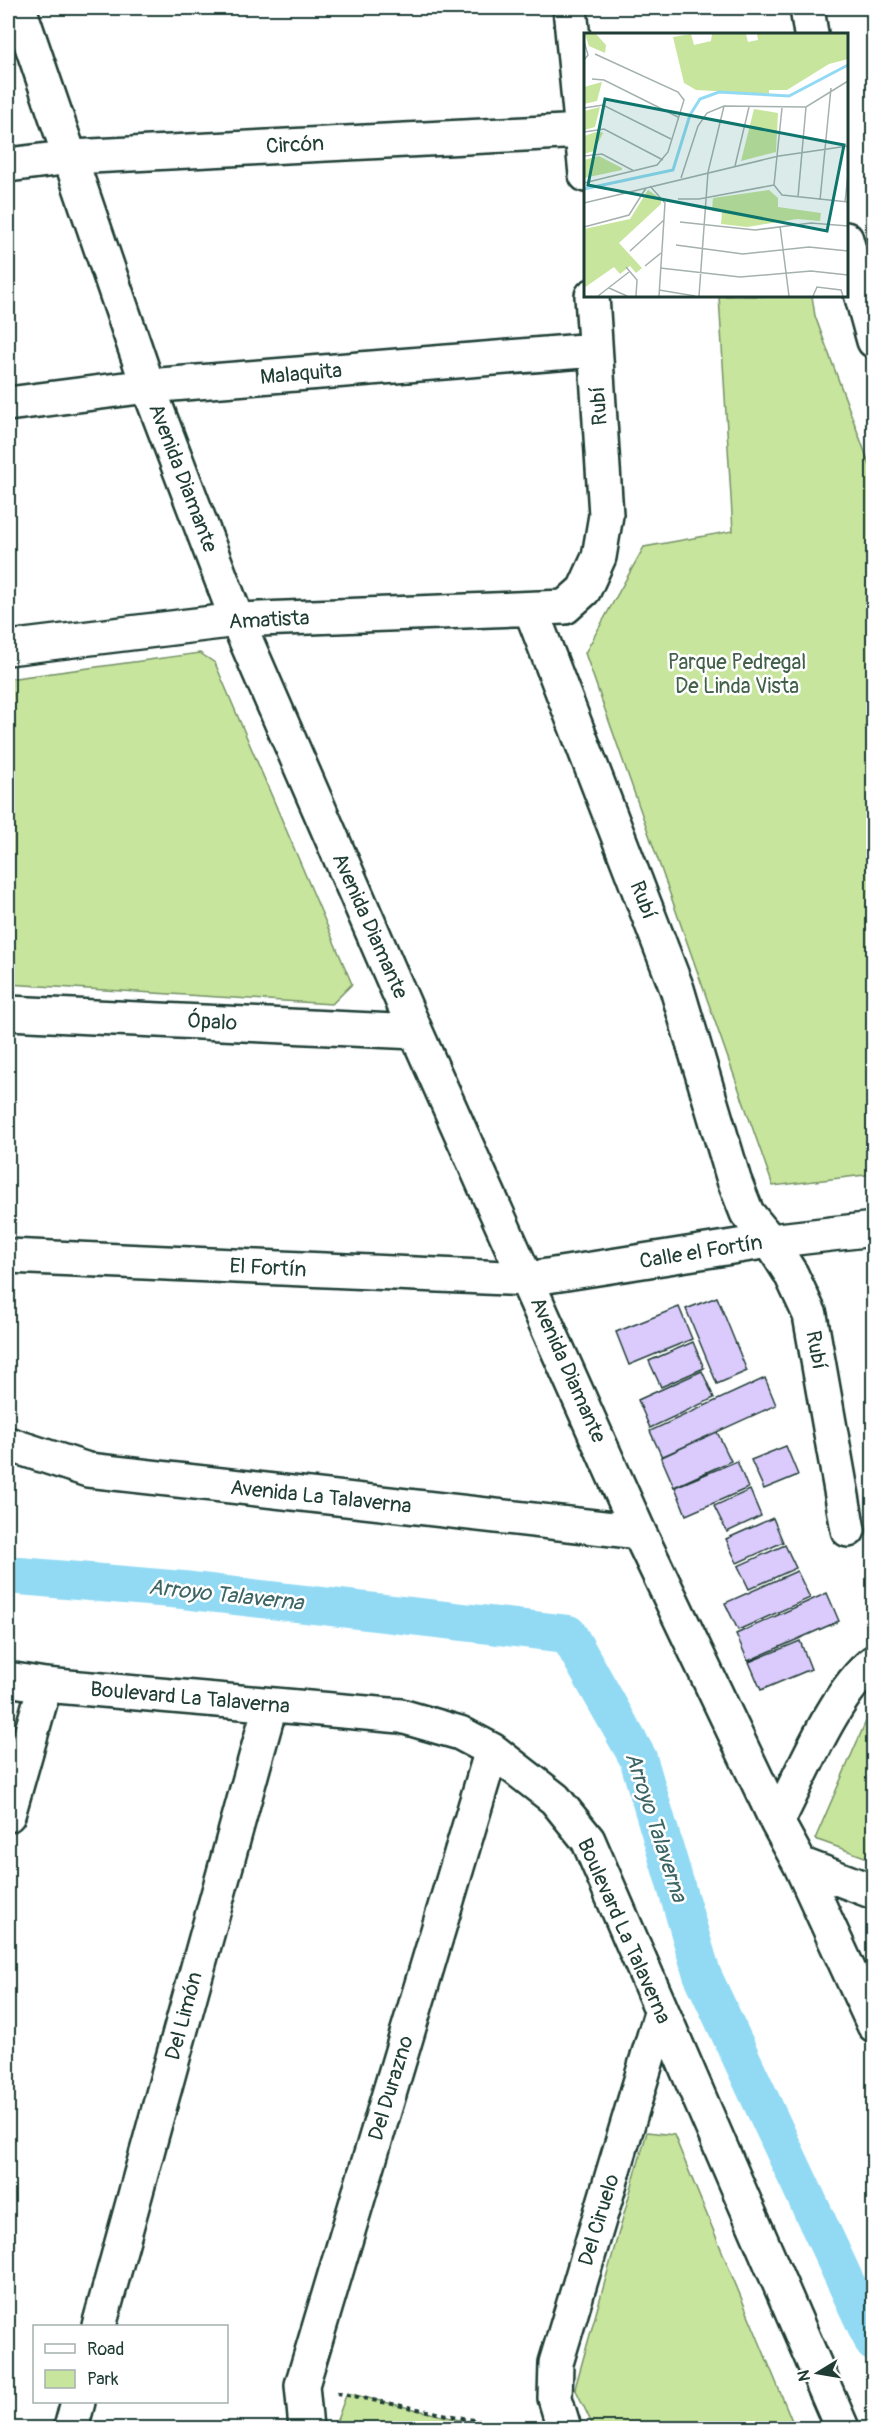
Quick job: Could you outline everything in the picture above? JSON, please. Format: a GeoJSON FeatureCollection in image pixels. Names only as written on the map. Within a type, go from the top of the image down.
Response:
{"type":"FeatureCollection","features":[{"type":"Feature","properties":{"kind":"street","name":"Avenida Diamante"},"geometry":{"type":"LineString","coordinates":[[19,8],[72,157],[148,386],[237,620],[416,1032],[639,1532],[777,1822]]}},
{"type":"Feature","properties":{"kind":"street"},"geometry":{"type":"LineString","coordinates":[[570,8],[584,152]]}},
{"type":"Feature","properties":{"kind":"street"},"geometry":{"type":"LineString","coordinates":[[807,8],[811,33]]}},
{"type":"Feature","properties":{"kind":"street","name":"Circón"},"geometry":{"type":"LineString","coordinates":[[8,165],[72,157],[583,130]]}},
{"type":"Feature","properties":{"kind":"street"},"geometry":{"type":"LineString","coordinates":[[848,247],[873,341]]}},
{"type":"Feature","properties":{"kind":"street","name":"Rubí"},"geometry":{"type":"LineString","coordinates":[[592,297],[606,515],[599,556],[584,590],[565,606],[531,610],[677,989],[734,1180],[747,1213],[770,1241],[791,1274],[810,1315],[848,1530]]}},
{"type":"Feature","properties":{"kind":"street","name":"Malaquita"},"geometry":{"type":"LineString","coordinates":[[8,404],[148,386],[595,350]]}},
{"type":"Feature","properties":{"kind":"street","name":"Amatista"},"geometry":{"type":"LineString","coordinates":[[8,648],[237,620],[531,610]]}},
{"type":"Feature","properties":{"kind":"street","name":"Ópalo"},"geometry":{"type":"LineString","coordinates":[[8,1013],[416,1032]]}},
{"type":"Feature","properties":{"kind":"street","name":"Calle el Fortín"},"geometry":{"type":"LineString","coordinates":[[528,1279],[770,1241],[873,1229]]}},
{"type":"Feature","properties":{"kind":"street","name":"El Fortín"},"geometry":{"type":"LineString","coordinates":[[8,1256],[528,1279]]}},
{"type":"Feature","properties":{"kind":"street","name":"Avenida La Talaverna"},"geometry":{"type":"LineString","coordinates":[[8,1444],[88,1470],[639,1532]]}},
{"type":"Feature","properties":{"kind":"street"},"geometry":{"type":"LineString","coordinates":[[873,1662],[857,1674],[838,1704],[777,1822],[800,1864],[873,2025]]}},
{"type":"Feature","properties":{"kind":"street","name":"Boulevard La Talaverna"},"geometry":{"type":"LineString","coordinates":[[8,1679],[45,1685],[401,1716],[460,1733],[492,1750],[555,1798],[588,1840],[842,2428]]}},
{"type":"Feature","properties":{"kind":"street"},"geometry":{"type":"LineString","coordinates":[[8,1815],[45,1685]]}},
{"type":"Feature","properties":{"kind":"street","name":"Del Limón"},"geometry":{"type":"LineString","coordinates":[[99,2325],[270,1706]]}},
{"type":"Feature","properties":{"kind":"street","name":"Del Durazno"},"geometry":{"type":"LineString","coordinates":[[306,2428],[302,2385],[492,1750]]}},
{"type":"Feature","properties":{"kind":"street"},"geometry":{"type":"LineString","coordinates":[[800,1864],[873,1892]]}},
{"type":"Feature","properties":{"kind":"street","name":"Del Ciruelo"},"geometry":{"type":"LineString","coordinates":[[564,2428],[555,2398],[556,2363],[661,2013]]}},
{"type":"Feature","properties":{"kind":"street"},"geometry":{"type":"LineString","coordinates":[[70,2428],[78,2403]]}},
{"type":"Feature","properties":{"kind":"path"},"geometry":{"type":"LineString","coordinates":[[302,2385],[513,2428]]}},
{"type":"Feature","properties":{"kind":"green space","name":"Parque Pedregal De Linda Vista"},"geometry":{"type":"Polygon","coordinates":[[[719,297],[812,297],[815,316],[873,474],[873,1174],[773,1186],[585,653],[644,547],[733,531],[719,297]]]}},
{"type":"Feature","properties":{"kind":"green space"},"geometry":{"type":"Polygon","coordinates":[[[200,653],[215,663],[352,984],[332,1004],[8,984],[8,679],[200,653]]]}},
{"type":"Feature","properties":{"kind":"green space"},"geometry":{"type":"Polygon","coordinates":[[[873,1705],[873,1860],[815,1839],[873,1705]]]}},
{"type":"Feature","properties":{"kind":"green space"},"geometry":{"type":"Polygon","coordinates":[[[647,2132],[674,2135],[795,2428],[594,2428],[575,2388],[647,2132]]]}},
{"type":"Feature","properties":{"kind":"green space"},"geometry":{"type":"Polygon","coordinates":[[[347,2393],[493,2428],[334,2428],[347,2393]]]}},
{"type":"Feature","properties":{"kind":"building"},"geometry":{"type":"Polygon","coordinates":[[[717,1297],[747,1371],[717,1384],[686,1309],[717,1297]]]}},
{"type":"Feature","properties":{"kind":"building"},"geometry":{"type":"Polygon","coordinates":[[[679,1307],[692,1339],[629,1365],[616,1332],[679,1307]]]}},
{"type":"Feature","properties":{"kind":"building"},"geometry":{"type":"Polygon","coordinates":[[[693,1342],[704,1368],[661,1387],[649,1361],[693,1342]]]}},
{"type":"Feature","properties":{"kind":"building"},"geometry":{"type":"Polygon","coordinates":[[[702,1371],[714,1398],[650,1428],[638,1400],[702,1371]]]}},
{"type":"Feature","properties":{"kind":"building"},"geometry":{"type":"Polygon","coordinates":[[[765,1378],[776,1405],[662,1457],[650,1431],[765,1378]]]}},
{"type":"Feature","properties":{"kind":"building"},"geometry":{"type":"Polygon","coordinates":[[[717,1432],[731,1461],[674,1487],[661,1457],[717,1432]]]}},
{"type":"Feature","properties":{"kind":"building"},"geometry":{"type":"Polygon","coordinates":[[[786,1446],[798,1475],[764,1489],[751,1460],[786,1446]]]}},
{"type":"Feature","properties":{"kind":"building"},"geometry":{"type":"Polygon","coordinates":[[[737,1461],[748,1488],[686,1515],[675,1487],[737,1461]]]}},
{"type":"Feature","properties":{"kind":"building"},"geometry":{"type":"Polygon","coordinates":[[[750,1490],[761,1516],[727,1532],[714,1506],[750,1490]]]}},
{"type":"Feature","properties":{"kind":"building"},"geometry":{"type":"Polygon","coordinates":[[[773,1518],[783,1542],[737,1563],[726,1539],[773,1518]]]}},
{"type":"Feature","properties":{"kind":"building"},"geometry":{"type":"Polygon","coordinates":[[[785,1545],[796,1568],[749,1589],[738,1566],[785,1545]]]}},
{"type":"Feature","properties":{"kind":"building"},"geometry":{"type":"Polygon","coordinates":[[[797,1571],[810,1598],[738,1630],[725,1603],[797,1571]]]}},
{"type":"Feature","properties":{"kind":"building"},"geometry":{"type":"Polygon","coordinates":[[[827,1593],[839,1621],[748,1661],[736,1634],[827,1593]]]}},
{"type":"Feature","properties":{"kind":"building"},"geometry":{"type":"Polygon","coordinates":[[[800,1641],[811,1669],[761,1690],[749,1662],[800,1641]]]}},
{"type":"Feature","properties":{"kind":"waterway","name":"Arroyo Talaverna"},"geometry":{"type":"LineString","coordinates":[[8,1575],[183,1590],[568,1634],[638,1758],[702,1974],[874,2343]]}}]}
